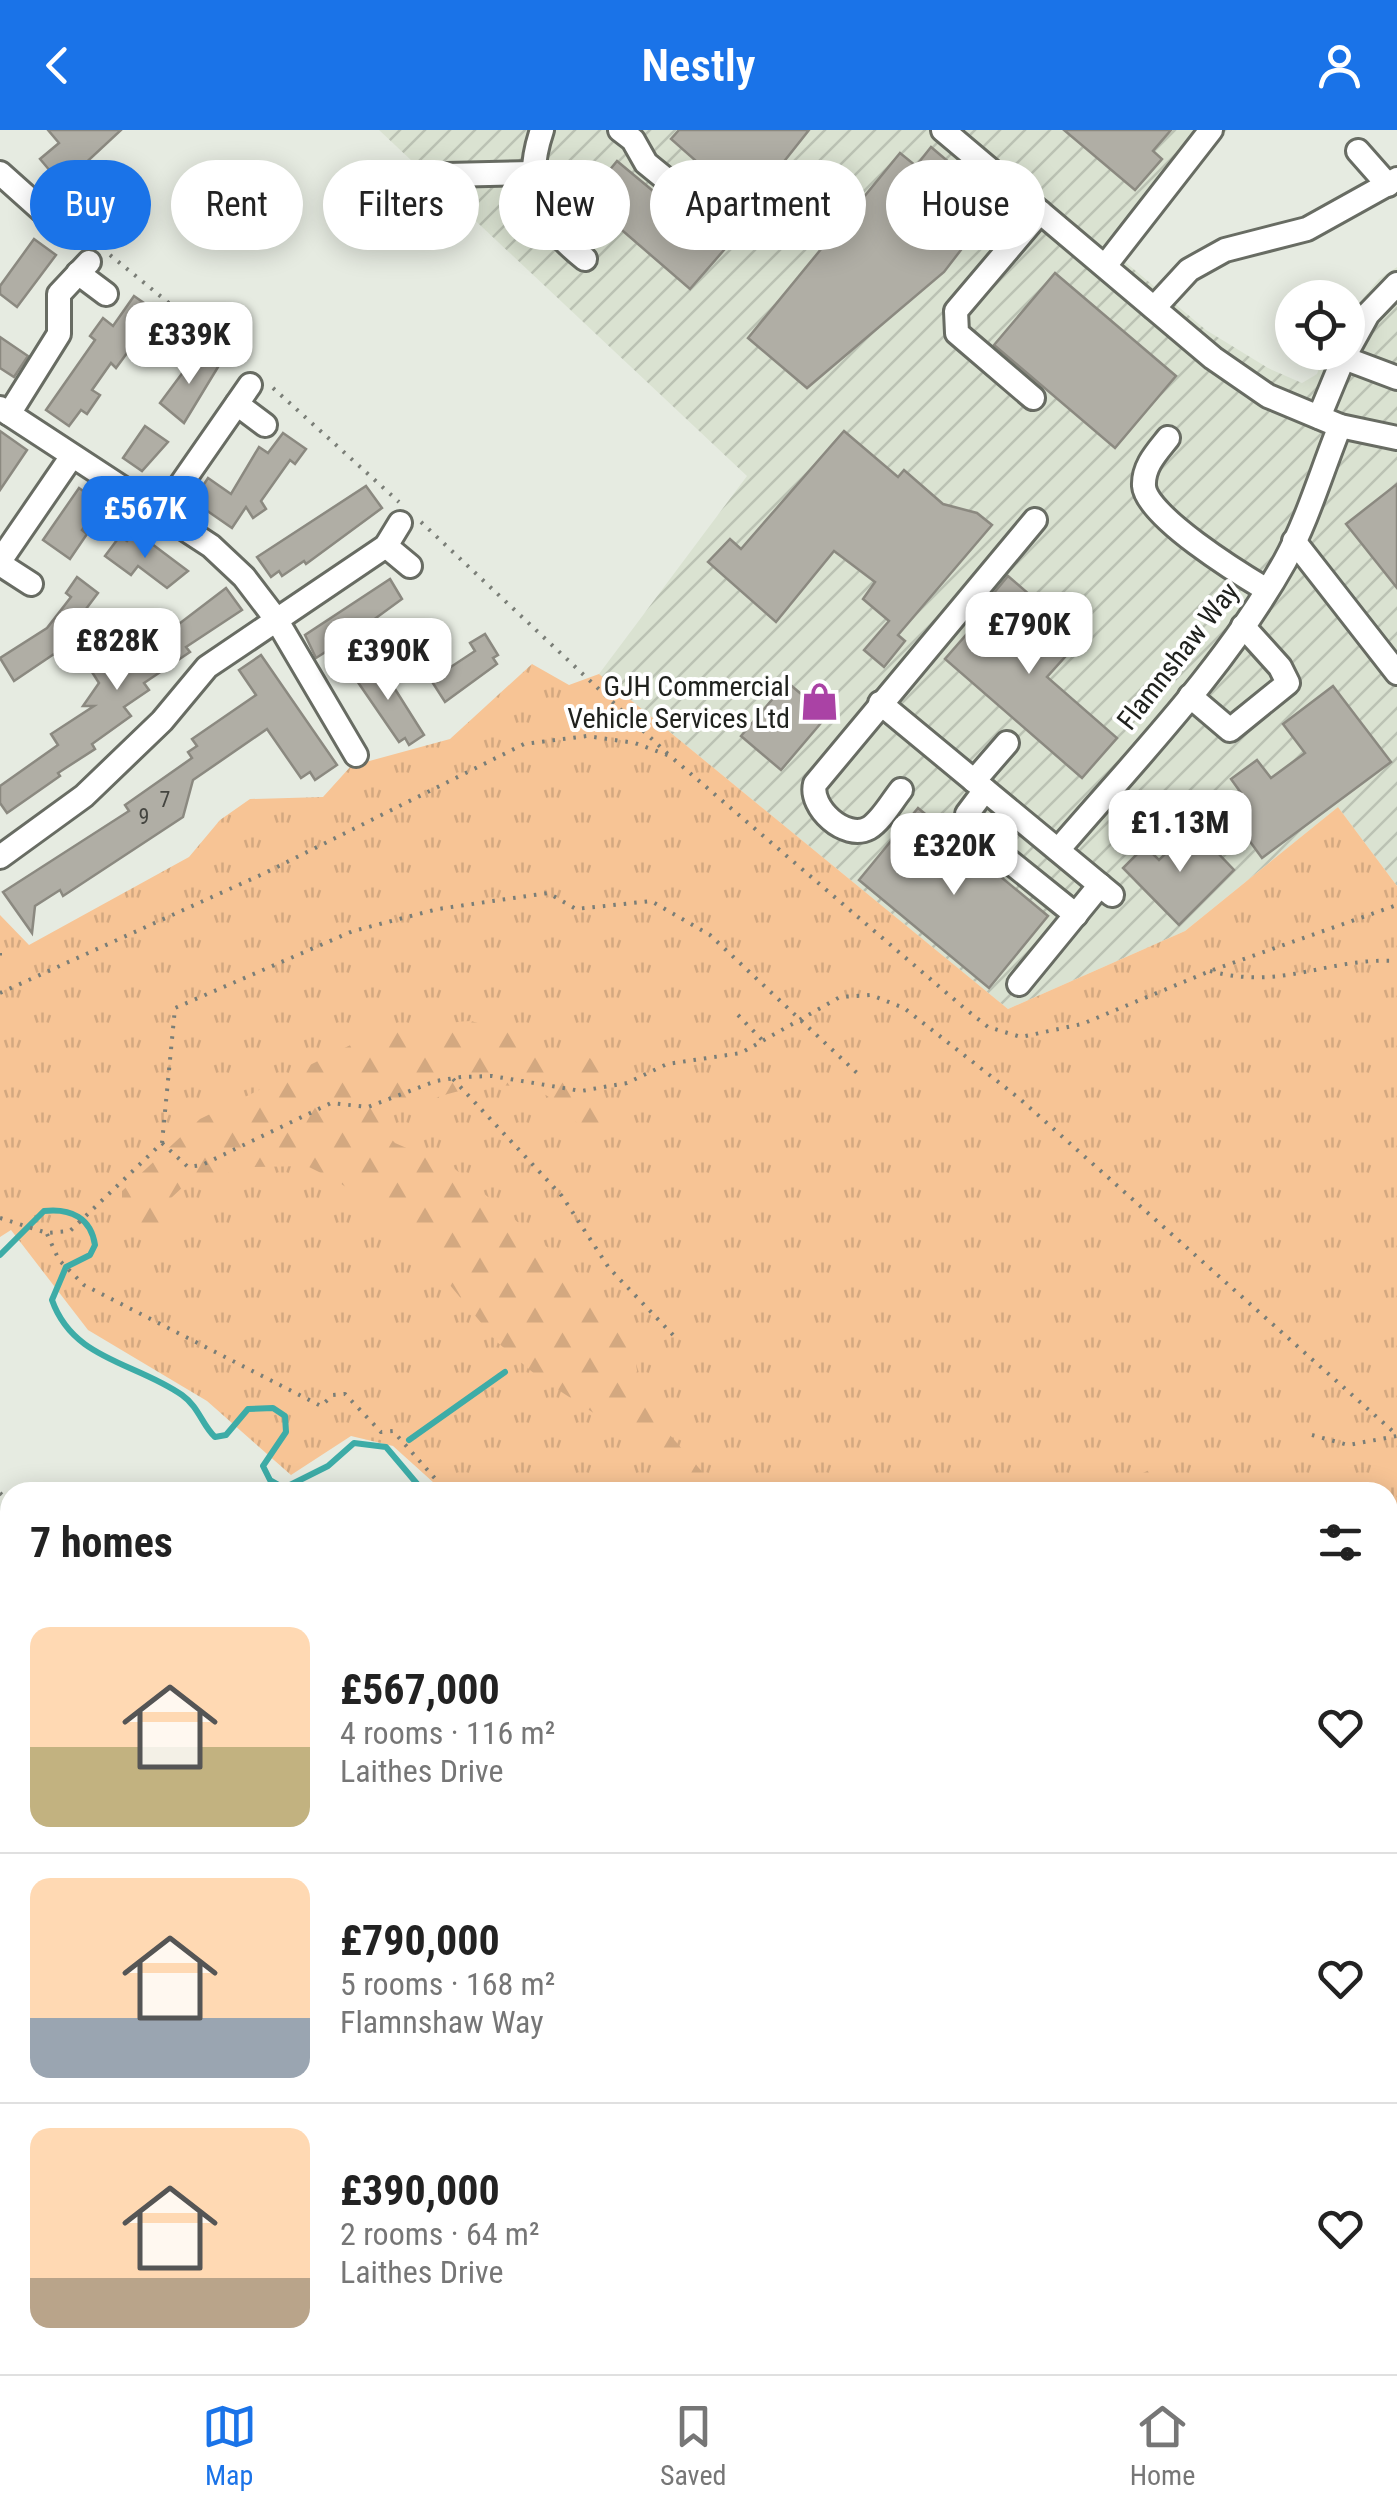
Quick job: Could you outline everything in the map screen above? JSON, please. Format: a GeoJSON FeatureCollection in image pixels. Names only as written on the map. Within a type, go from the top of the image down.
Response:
{"type":"FeatureCollection","features":[{"type":"Feature","properties":{"kind":"street"},"geometry":{"type":"LineString","coordinates":[[535,160],[542,130]]}},
{"type":"Feature","properties":{"kind":"street"},"geometry":{"type":"LineString","coordinates":[[620,130],[633,140],[650,166]]}},
{"type":"Feature","properties":{"kind":"street"},"geometry":{"type":"LineString","coordinates":[[943,130],[978,160]]}},
{"type":"Feature","properties":{"kind":"street"},"geometry":{"type":"LineString","coordinates":[[1105,266],[1211,130]]}},
{"type":"Feature","properties":{"kind":"street"},"geometry":{"type":"LineString","coordinates":[[1154,308],[1189,270],[1224,250],[1307,229],[1392,182],[1358,151]]}},
{"type":"Feature","properties":{"kind":"street"},"geometry":{"type":"LineString","coordinates":[[0,173],[30,201]]}},
{"type":"Feature","properties":{"kind":"street"},"geometry":{"type":"LineString","coordinates":[[1045,216],[1213,358],[1268,396],[1329,422],[1397,438]]}},
{"type":"Feature","properties":{"kind":"street"},"geometry":{"type":"LineString","coordinates":[[574,250],[585,259]]}},
{"type":"Feature","properties":{"kind":"street"},"geometry":{"type":"LineString","coordinates":[[1008,250],[956,311],[954,322],[958,333],[1033,398]]}},
{"type":"Feature","properties":{"kind":"street"},"geometry":{"type":"LineString","coordinates":[[106,294],[84,267],[59,294],[59,334],[5,411],[211,546],[244,577],[276,619],[356,755]]}},
{"type":"Feature","properties":{"kind":"street","name":"Flamnshaw Way"},"geometry":{"type":"LineString","coordinates":[[1365,319],[1397,284]]}},
{"type":"Feature","properties":{"kind":"street"},"geometry":{"type":"LineString","coordinates":[[1365,362],[1397,378]]}},
{"type":"Feature","properties":{"kind":"street","name":"Flamnshaw Way"},"geometry":{"type":"LineString","coordinates":[[1058,850],[1190,696],[1267,590],[1294,541],[1342,370]]}},
{"type":"Feature","properties":{"kind":"street"},"geometry":{"type":"LineString","coordinates":[[253,387],[265,425]]}},
{"type":"Feature","properties":{"kind":"street"},"geometry":{"type":"LineString","coordinates":[[161,513],[253,387]]}},
{"type":"Feature","properties":{"kind":"street"},"geometry":{"type":"LineString","coordinates":[[1168,438],[1148,466],[1144,480],[1153,506],[1233,570],[1267,590]]}},
{"type":"Feature","properties":{"kind":"street"},"geometry":{"type":"LineString","coordinates":[[32,584],[0,562],[72,456]]}},
{"type":"Feature","properties":{"kind":"street"},"geometry":{"type":"LineString","coordinates":[[901,790],[871,827],[847,830],[817,805],[812,794],[880,703],[1035,520]]}},
{"type":"Feature","properties":{"kind":"street"},"geometry":{"type":"LineString","coordinates":[[2,850],[84,796],[162,720],[207,667],[386,546],[400,523]]}},
{"type":"Feature","properties":{"kind":"street"},"geometry":{"type":"LineString","coordinates":[[1294,541],[1397,673]]}},
{"type":"Feature","properties":{"kind":"street"},"geometry":{"type":"LineString","coordinates":[[386,546],[410,566]]}},
{"type":"Feature","properties":{"kind":"street"},"geometry":{"type":"LineString","coordinates":[[1190,696],[1230,730],[1288,683],[1280,667],[1243,626]]}},
{"type":"Feature","properties":{"kind":"street"},"geometry":{"type":"LineString","coordinates":[[880,703],[1106,890],[1076,915],[1019,984]]}},
{"type":"Feature","properties":{"kind":"street"},"geometry":{"type":"LineString","coordinates":[[1006,743],[967,814],[968,828],[1076,915]]}},
{"type":"Feature","properties":{"kind":"path"},"geometry":{"type":"LineString","coordinates":[[104,250],[670,756],[988,1028],[1021,1037],[1082,1024],[1210,971],[1397,905]]}},
{"type":"Feature","properties":{"kind":"path"},"geometry":{"type":"LineString","coordinates":[[0,993],[265,872],[524,744],[587,736],[635,743],[670,756]]}},
{"type":"Feature","properties":{"kind":"path"},"geometry":{"type":"LineString","coordinates":[[0,1218],[47,1233],[80,1225],[162,1143],[175,1008],[354,932],[438,908],[548,893],[576,909],[652,901],[710,935],[857,1073]]}},
{"type":"Feature","properties":{"kind":"path"},"geometry":{"type":"LineString","coordinates":[[1210,971],[1264,980],[1357,962],[1397,961]]}},
{"type":"Feature","properties":{"kind":"path"},"geometry":{"type":"LineString","coordinates":[[162,1143],[188,1167],[202,1165],[331,1102],[368,1106],[453,1078],[492,1076],[581,1091],[627,1083],[667,1064],[741,1053],[828,1003],[855,994],[871,995],[904,1008],[1071,1142],[1397,1435]]}},
{"type":"Feature","properties":{"kind":"path"},"geometry":{"type":"LineString","coordinates":[[738,1014],[764,1042]]}},
{"type":"Feature","properties":{"kind":"path"},"geometry":{"type":"LineString","coordinates":[[453,1078],[562,1196],[609,1268],[674,1336]]}},
{"type":"Feature","properties":{"kind":"path"},"geometry":{"type":"LineString","coordinates":[[47,1233],[59,1260],[76,1277],[321,1406],[333,1394],[345,1394],[381,1432],[393,1431],[438,1482]]}},
{"type":"Feature","properties":{"kind":"path"},"geometry":{"type":"LineString","coordinates":[[1312,1434],[1348,1445],[1397,1435]]}},
{"type":"Feature","properties":{"kind":"shaded area"},"geometry":{"type":"Polygon","coordinates":[[[379,130],[1227,130],[1124,261],[1206,330],[1268,368],[1302,383],[1319,370],[1365,370],[1365,296],[1379,279],[1397,267],[1397,886],[1338,807],[1185,931],[1008,1009],[599,674],[747,476],[507,250],[630,250],[630,160],[499,160],[499,243],[479,224],[479,160],[411,160],[379,130]]]}},
{"type":"Feature","properties":{"kind":"green space"},"geometry":{"type":"Polygon","coordinates":[[[532,664],[569,685],[599,674],[1008,1009],[1185,931],[1338,807],[1397,886],[1397,1482],[433,1482],[393,1446],[351,1436],[291,1475],[207,1401],[88,1330],[11,1230],[0,1237],[0,915],[29,945],[189,857],[220,820],[250,799],[323,797],[351,766],[450,739],[532,664]]]}},
{"type":"Feature","properties":{"kind":"green space"},"geometry":{"type":"Polygon","coordinates":[[[471,1021],[536,1040],[547,1052],[590,1058],[608,1076],[598,1094],[599,1123],[579,1127],[561,1105],[540,1092],[515,1086],[489,1086],[409,1108],[386,1118],[381,1128],[395,1143],[455,1169],[620,1309],[630,1327],[639,1383],[662,1426],[711,1482],[678,1482],[635,1440],[537,1376],[497,1342],[430,1261],[360,1196],[307,1166],[250,1167],[185,1185],[170,1199],[175,1231],[158,1257],[122,1204],[122,1191],[200,1119],[385,1028],[471,1021]]]}},
{"type":"Feature","properties":{"kind":"green space"},"geometry":{"type":"Polygon","coordinates":[[[1159,1465],[1184,1482],[1138,1482],[1143,1473],[1159,1465]]]}},
{"type":"Feature","properties":{"kind":"building"},"geometry":{"type":"Polygon","coordinates":[[[48,130],[121,130],[89,160],[41,160],[59,143],[48,130]]]}},
{"type":"Feature","properties":{"kind":"building"},"geometry":{"type":"Polygon","coordinates":[[[679,130],[809,130],[785,160],[695,160],[671,139],[679,130]]]}},
{"type":"Feature","properties":{"kind":"building"},"geometry":{"type":"Polygon","coordinates":[[[1064,130],[1171,130],[1153,151],[1162,159],[1135,190],[1064,130]]]}},
{"type":"Feature","properties":{"kind":"building"},"geometry":{"type":"Polygon","coordinates":[[[931,147],[946,160],[921,160],[931,147]]]}},
{"type":"Feature","properties":{"kind":"building"},"geometry":{"type":"Polygon","coordinates":[[[886,170],[886,250],[961,250],[944,272],[807,388],[748,338],[820,250],[866,250],[866,194],[886,170]]]}},
{"type":"Feature","properties":{"kind":"building"},"geometry":{"type":"Polygon","coordinates":[[[630,172],[650,188],[650,250],[724,250],[690,289],[630,237],[630,172]]]}},
{"type":"Feature","properties":{"kind":"building"},"geometry":{"type":"Polygon","coordinates":[[[30,245],[30,250],[49,250],[56,255],[17,307],[0,294],[0,286],[30,245]]]}},
{"type":"Feature","properties":{"kind":"building"},"geometry":{"type":"Polygon","coordinates":[[[1055,273],[1176,376],[1115,448],[994,345],[1055,273]]]}},
{"type":"Feature","properties":{"kind":"building"},"geometry":{"type":"Polygon","coordinates":[[[134,296],[157,312],[116,368],[111,363],[92,390],[100,395],[87,414],[81,410],[69,426],[46,410],[95,340],[90,336],[103,318],[113,326],[134,296]]]}},
{"type":"Feature","properties":{"kind":"building"},"geometry":{"type":"Polygon","coordinates":[[[0,337],[28,356],[14,377],[0,368],[0,337]]]}},
{"type":"Feature","properties":{"kind":"building"},"geometry":{"type":"Polygon","coordinates":[[[198,352],[218,367],[184,423],[160,403],[198,352]]]}},
{"type":"Feature","properties":{"kind":"building"},"geometry":{"type":"Polygon","coordinates":[[[145,426],[168,442],[142,471],[123,458],[145,426]]]}},
{"type":"Feature","properties":{"kind":"building"},"geometry":{"type":"Polygon","coordinates":[[[0,431],[27,450],[0,490],[0,431]]]}},
{"type":"Feature","properties":{"kind":"building"},"geometry":{"type":"Polygon","coordinates":[[[844,431],[898,477],[904,470],[943,504],[977,513],[992,525],[898,635],[905,641],[884,667],[864,650],[889,621],[863,599],[875,582],[834,551],[776,622],[708,562],[730,539],[741,549],[844,431]]]}},
{"type":"Feature","properties":{"kind":"building"},"geometry":{"type":"Polygon","coordinates":[[[283,433],[306,449],[295,464],[290,460],[261,501],[266,509],[253,518],[246,507],[232,528],[193,501],[208,478],[231,494],[259,447],[268,453],[283,433]]]}},
{"type":"Feature","properties":{"kind":"building"},"geometry":{"type":"Polygon","coordinates":[[[1397,484],[1397,588],[1346,524],[1397,484]]]}},
{"type":"Feature","properties":{"kind":"building"},"geometry":{"type":"Polygon","coordinates":[[[366,486],[382,508],[306,564],[304,561],[282,576],[279,571],[271,577],[257,557],[366,486]]]}},
{"type":"Feature","properties":{"kind":"building"},"geometry":{"type":"Polygon","coordinates":[[[79,488],[101,504],[82,530],[87,534],[70,559],[43,540],[79,488]]]}},
{"type":"Feature","properties":{"kind":"building"},"geometry":{"type":"Polygon","coordinates":[[[120,536],[127,541],[131,536],[148,549],[152,544],[188,571],[167,588],[138,566],[131,575],[105,556],[120,536]]]}},
{"type":"Feature","properties":{"kind":"building"},"geometry":{"type":"Polygon","coordinates":[[[1008,576],[1045,608],[1038,616],[1073,648],[1047,677],[1117,738],[1082,778],[945,659],[993,604],[988,600],[1008,576]]]}},
{"type":"Feature","properties":{"kind":"building"},"geometry":{"type":"Polygon","coordinates":[[[77,577],[98,593],[83,613],[95,622],[69,655],[59,662],[54,654],[14,681],[0,658],[47,628],[71,597],[66,593],[77,577]]]}},
{"type":"Feature","properties":{"kind":"building"},"geometry":{"type":"Polygon","coordinates":[[[390,579],[402,599],[365,626],[369,632],[353,642],[349,637],[316,658],[305,635],[390,579]]]}},
{"type":"Feature","properties":{"kind":"building"},"geometry":{"type":"Polygon","coordinates":[[[226,588],[242,610],[186,647],[190,652],[144,683],[149,690],[124,707],[131,716],[92,744],[95,749],[7,813],[0,803],[0,786],[58,745],[51,734],[94,706],[83,706],[99,683],[92,672],[117,654],[108,641],[139,620],[154,643],[226,588]]]}},
{"type":"Feature","properties":{"kind":"building"},"geometry":{"type":"Polygon","coordinates":[[[485,634],[498,655],[493,658],[497,664],[445,702],[431,680],[475,651],[470,643],[485,634]]]}},
{"type":"Feature","properties":{"kind":"building"},"geometry":{"type":"Polygon","coordinates":[[[261,655],[337,765],[315,780],[310,772],[301,778],[267,729],[193,780],[183,817],[63,896],[60,890],[35,906],[32,933],[3,892],[129,811],[125,805],[192,758],[188,752],[197,746],[192,739],[256,695],[239,670],[261,655]]]}},
{"type":"Feature","properties":{"kind":"building"},"geometry":{"type":"Polygon","coordinates":[[[376,659],[424,735],[409,745],[405,738],[399,742],[353,675],[376,659]]]}},
{"type":"Feature","properties":{"kind":"building"},"geometry":{"type":"Polygon","coordinates":[[[787,682],[827,716],[781,770],[741,736],[787,682]]]}},
{"type":"Feature","properties":{"kind":"building"},"geometry":{"type":"Polygon","coordinates":[[[1333,686],[1391,762],[1262,858],[1227,810],[1244,797],[1231,779],[1257,760],[1271,778],[1305,753],[1283,724],[1333,686]]]}},
{"type":"Feature","properties":{"kind":"building"},"geometry":{"type":"Polygon","coordinates":[[[918,808],[1048,916],[989,988],[859,880],[918,808]]]}},
{"type":"Feature","properties":{"kind":"building"},"geometry":{"type":"Polygon","coordinates":[[[1193,827],[1234,870],[1179,925],[1123,868],[1145,846],[1159,860],[1193,827]]]}},
{"type":"Feature","properties":{"kind":"waterway"},"geometry":{"type":"LineString","coordinates":[[0,1255],[44,1211],[63,1211],[78,1217],[89,1228],[95,1245],[90,1255],[66,1267],[52,1300],[62,1320],[90,1348],[182,1395],[215,1437],[226,1435],[248,1409],[273,1408],[285,1416],[286,1432],[263,1466],[274,1482]]}},
{"type":"Feature","properties":{"kind":"waterway"},"geometry":{"type":"LineString","coordinates":[[409,1440],[505,1372]]}},
{"type":"Feature","properties":{"kind":"waterway"},"geometry":{"type":"LineString","coordinates":[[296,1482],[328,1466],[354,1443],[386,1447],[416,1482]]}},
{"type":"Feature","properties":{"kind":"place","name":"GJH Commercial Vehicle Services Ltd"},"geometry":{"type":"Point","coordinates":[820,702]}}]}
